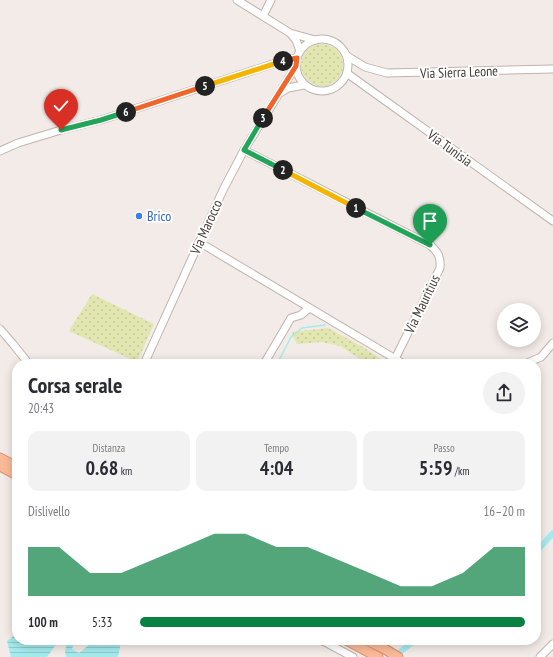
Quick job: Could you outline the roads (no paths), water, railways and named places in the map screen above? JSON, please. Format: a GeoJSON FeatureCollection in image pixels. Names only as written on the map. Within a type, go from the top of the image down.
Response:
{"type":"FeatureCollection","features":[{"type":"Feature","properties":{"kind":"main road"},"geometry":{"type":"LineString","coordinates":[[0,458],[12,464]]}},
{"type":"Feature","properties":{"kind":"main road"},"geometry":{"type":"LineString","coordinates":[[0,466],[12,472]]}},
{"type":"Feature","properties":{"kind":"main road"},"geometry":{"type":"LineString","coordinates":[[356,645],[377,656]]}},
{"type":"Feature","properties":{"kind":"main road"},"geometry":{"type":"LineString","coordinates":[[377,645],[398,657]]}},
{"type":"Feature","properties":{"kind":"street"},"geometry":{"type":"LineString","coordinates":[[237,0],[290,33],[315,40],[326,39],[336,43],[343,49],[347,56],[348,72],[342,83],[336,89],[327,92],[311,90],[304,85],[297,74],[296,66],[300,50],[315,40]]}},
{"type":"Feature","properties":{"kind":"street"},"geometry":{"type":"LineString","coordinates":[[263,16],[271,0]]}},
{"type":"Feature","properties":{"kind":"street"},"geometry":{"type":"LineString","coordinates":[[290,33],[296,40],[300,50]]}},
{"type":"Feature","properties":{"kind":"street","name":"Via Sierra Leone"},"geometry":{"type":"LineString","coordinates":[[347,56],[365,67],[387,73],[553,69]]}},
{"type":"Feature","properties":{"kind":"street"},"geometry":{"type":"LineString","coordinates":[[0,150],[18,143],[101,120],[297,58]]}},
{"type":"Feature","properties":{"kind":"street","name":"Via Marocco"},"geometry":{"type":"LineString","coordinates":[[146,359],[223,190],[244,150],[296,66]]}},
{"type":"Feature","properties":{"kind":"street","name":"Via Sierra Leone"},"geometry":{"type":"LineString","coordinates":[[348,72],[365,67]]}},
{"type":"Feature","properties":{"kind":"street","name":"Via Tunisia"},"geometry":{"type":"LineString","coordinates":[[348,72],[553,222]]}},
{"type":"Feature","properties":{"kind":"street"},"geometry":{"type":"LineString","coordinates":[[278,94],[288,88],[304,85]]}},
{"type":"Feature","properties":{"kind":"street","name":"Via Mauritius"},"geometry":{"type":"LineString","coordinates":[[244,150],[430,245],[437,252],[441,258],[440,268],[395,359]]}},
{"type":"Feature","properties":{"kind":"street"},"geometry":{"type":"LineString","coordinates":[[199,242],[395,359]]}},
{"type":"Feature","properties":{"kind":"street"},"geometry":{"type":"LineString","coordinates":[[267,359],[291,318],[301,315],[310,308]]}},
{"type":"Feature","properties":{"kind":"street"},"geometry":{"type":"LineString","coordinates":[[0,329],[25,359]]}},
{"type":"Feature","properties":{"kind":"street"},"geometry":{"type":"LineString","coordinates":[[536,359],[541,357],[553,343]]}},
{"type":"Feature","properties":{"kind":"street"},"geometry":{"type":"LineString","coordinates":[[540,657],[553,644]]}},
{"type":"Feature","properties":{"kind":"street"},"geometry":{"type":"LineString","coordinates":[[329,645],[352,657]]}},
{"type":"Feature","properties":{"kind":"water"},"geometry":{"type":"Polygon","coordinates":[[[12,637],[12,645],[55,645],[47,657],[11,657],[7,641],[12,637]]]}},
{"type":"Feature","properties":{"kind":"water"},"geometry":{"type":"Polygon","coordinates":[[[66,645],[73,645],[72,649],[79,653],[89,645],[120,645],[118,657],[66,657],[66,645]]]}},
{"type":"Feature","properties":{"kind":"waterway"},"geometry":{"type":"LineString","coordinates":[[280,359],[291,337],[302,328],[325,325]]}},
{"type":"Feature","properties":{"kind":"waterway"},"geometry":{"type":"LineString","coordinates":[[541,546],[553,533]]}},
{"type":"Feature","properties":{"kind":"waterway"},"geometry":{"type":"LineString","coordinates":[[394,657],[409,645]]}},
{"type":"Feature","properties":{"kind":"place","name":"Brico"},"geometry":{"type":"Point","coordinates":[139,216]}}]}
